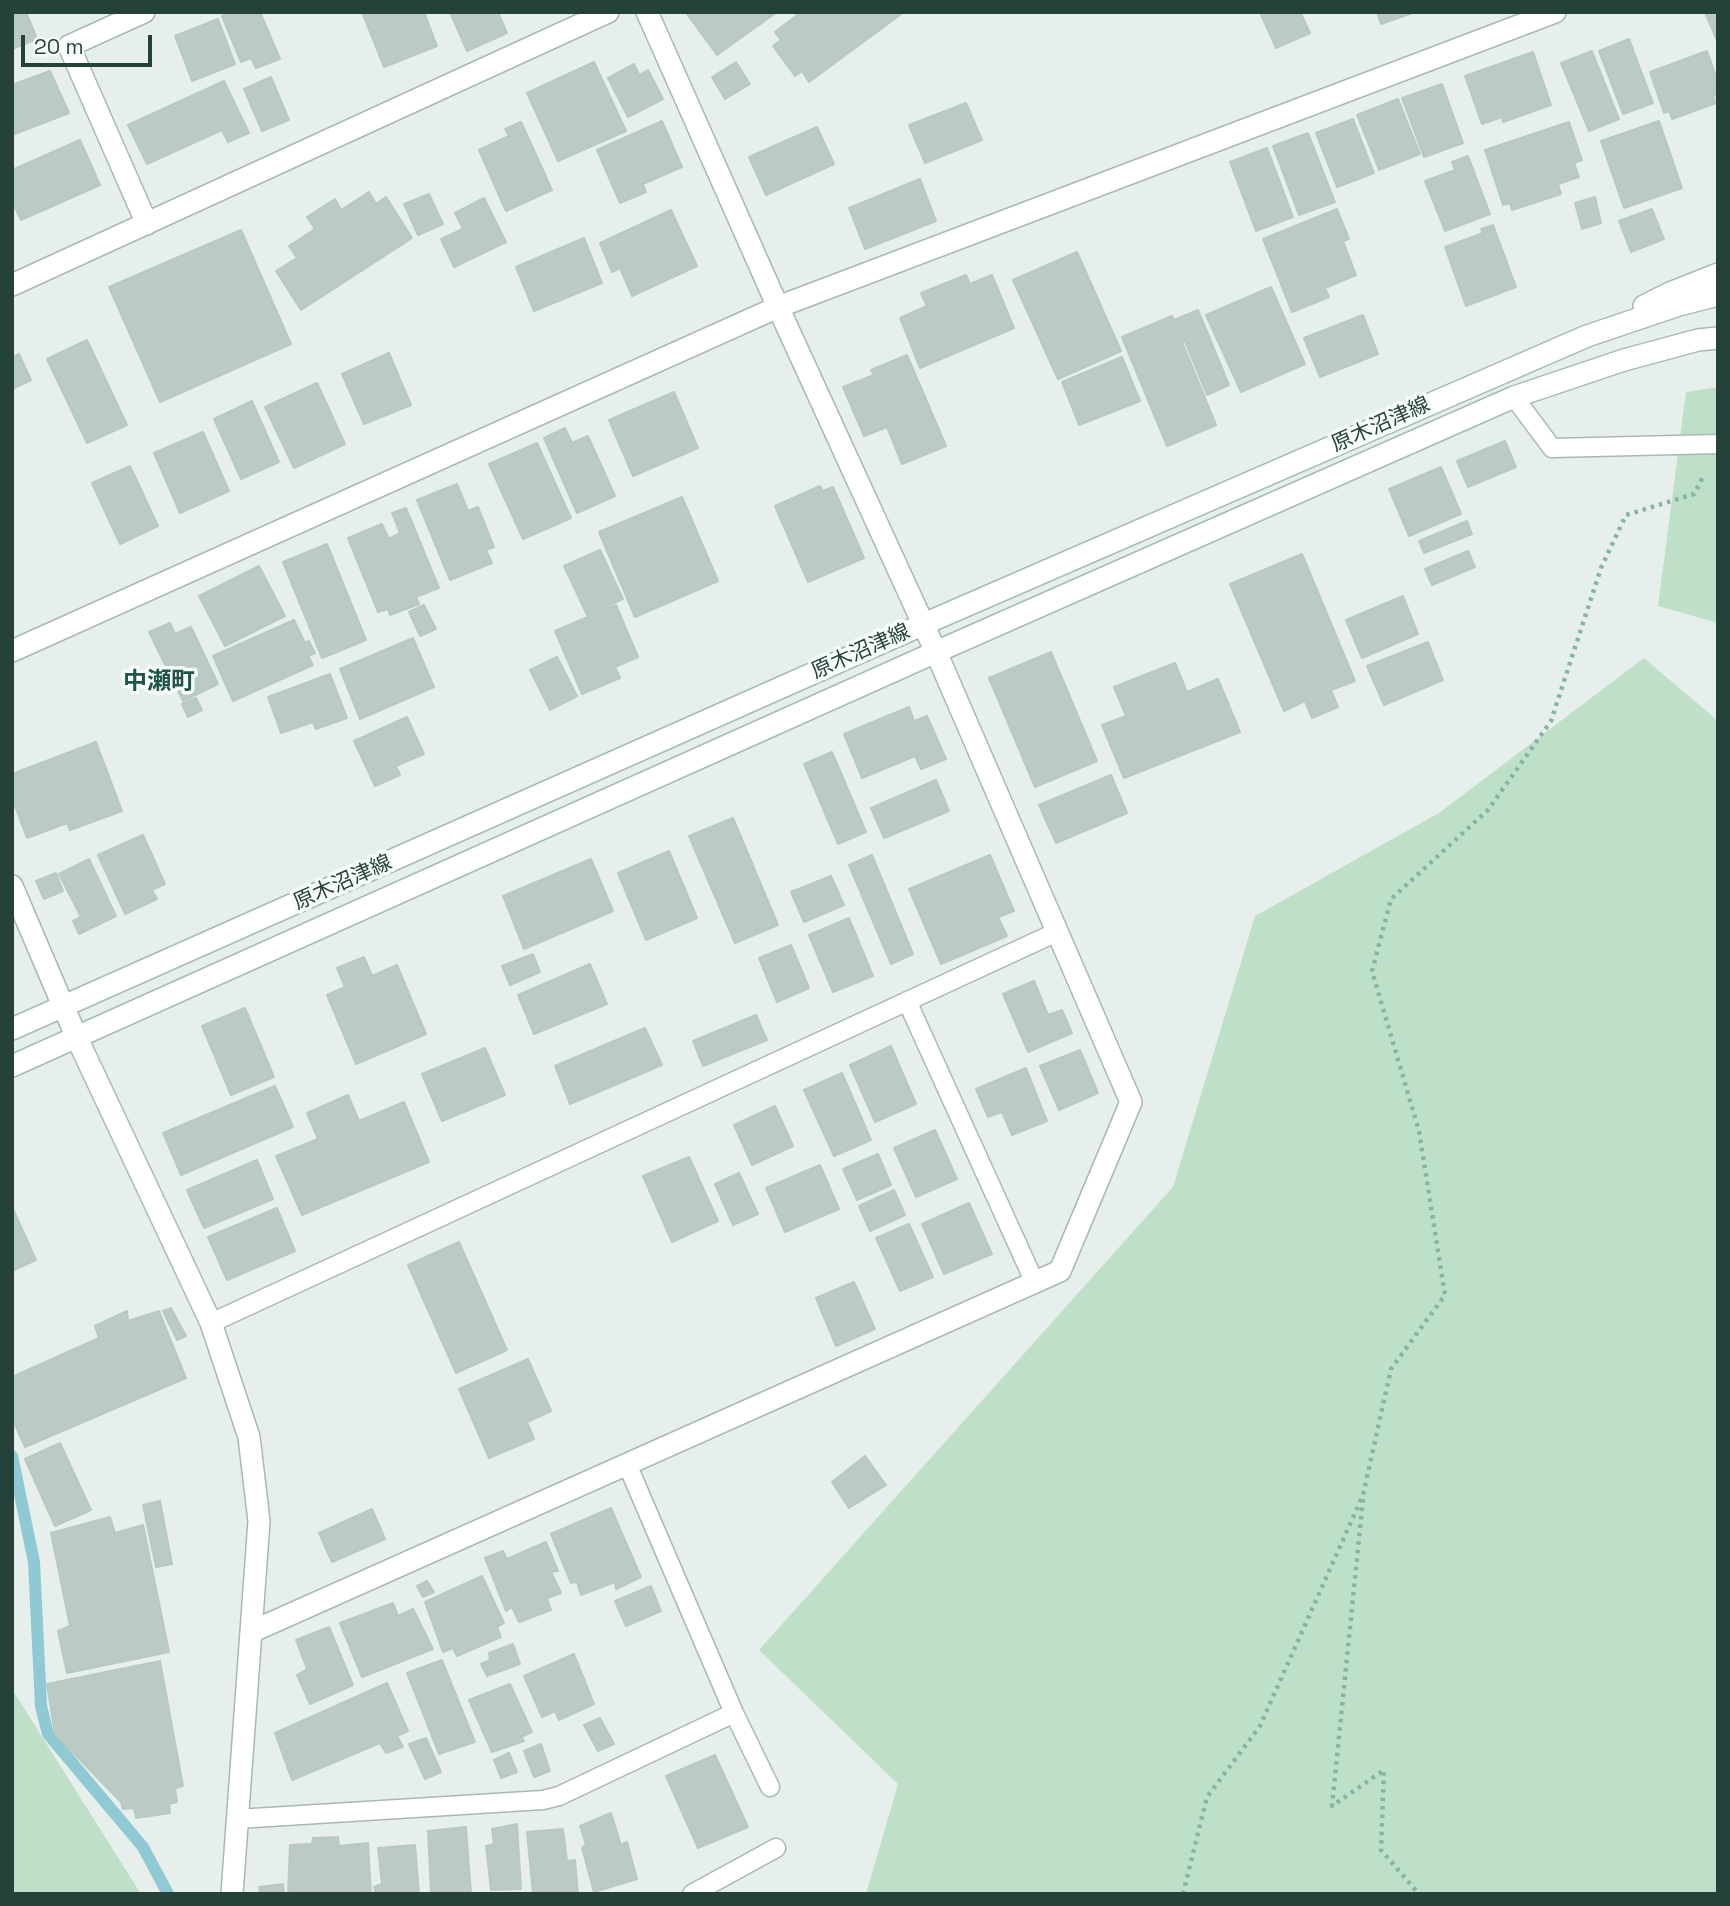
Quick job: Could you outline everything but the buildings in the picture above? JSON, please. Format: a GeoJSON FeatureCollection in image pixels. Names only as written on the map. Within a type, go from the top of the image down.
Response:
{"type":"FeatureCollection","features":[{"type":"Feature","properties":{"kind":"street"},"geometry":{"type":"LineString","coordinates":[[144,12],[69,46],[147,224]]}},
{"type":"Feature","properties":{"kind":"street"},"geometry":{"type":"LineString","coordinates":[[12,285],[608,12]]}},
{"type":"Feature","properties":{"kind":"street"},"geometry":{"type":"LineString","coordinates":[[251,1632],[1060,1271],[1131,1102],[924,624],[778,307],[647,12]]}},
{"type":"Feature","properties":{"kind":"street"},"geometry":{"type":"LineString","coordinates":[[12,651],[778,307],[1544,14]]}},
{"type":"Feature","properties":{"kind":"street"},"geometry":{"type":"LineString","coordinates":[[1587,336],[1670,293],[1718,274]]}},
{"type":"Feature","properties":{"kind":"street","name":"原木沼津線"},"geometry":{"type":"LineString","coordinates":[[12,1029],[924,624],[1587,336],[1679,305],[1718,295]]}},
{"type":"Feature","properties":{"kind":"street","name":"原木沼津線"},"geometry":{"type":"LineString","coordinates":[[12,1066],[936,652],[1514,397],[1624,360],[1711,337]]}},
{"type":"Feature","properties":{"kind":"street"},"geometry":{"type":"LineString","coordinates":[[12,886],[76,1037],[211,1323],[249,1437],[259,1521],[232,1894]]}},
{"type":"Feature","properties":{"kind":"lane"},"geometry":{"type":"LineString","coordinates":[[1514,397],[1552,448],[1718,444]]}},
{"type":"Feature","properties":{"kind":"lane"},"geometry":{"type":"LineString","coordinates":[[211,1323],[1057,932]]}},
{"type":"Feature","properties":{"kind":"lane"},"geometry":{"type":"LineString","coordinates":[[907,1001],[1035,1283]]}},
{"type":"Feature","properties":{"kind":"lane"},"geometry":{"type":"LineString","coordinates":[[627,1464],[734,1713],[770,1787]]}},
{"type":"Feature","properties":{"kind":"lane"},"geometry":{"type":"LineString","coordinates":[[237,1819],[543,1800],[559,1796],[734,1713]]}},
{"type":"Feature","properties":{"kind":"lane"},"geometry":{"type":"LineString","coordinates":[[692,1894],[776,1848]]}},
{"type":"Feature","properties":{"kind":"path"},"geometry":{"type":"LineString","coordinates":[[1419,1894],[1381,1850],[1384,1770],[1332,1806],[1363,1495],[1391,1369],[1445,1295],[1419,1132],[1372,971],[1391,899],[1488,810],[1551,721],[1601,568],[1626,514],[1694,494],[1706,471]]}},
{"type":"Feature","properties":{"kind":"path"},"geometry":{"type":"LineString","coordinates":[[1184,1894],[1207,1797],[1260,1726],[1363,1495]]}},
{"type":"Feature","properties":{"kind":"green space"},"geometry":{"type":"Polygon","coordinates":[[[1718,387],[1718,623],[1658,606],[1686,392],[1718,387]]]}},
{"type":"Feature","properties":{"kind":"green space"},"geometry":{"type":"Polygon","coordinates":[[[1644,658],[1718,721],[1718,1894],[866,1894],[898,1784],[759,1650],[1173,1187],[1255,916],[1439,813],[1644,658]]]}},
{"type":"Feature","properties":{"kind":"green space"},"geometry":{"type":"Polygon","coordinates":[[[12,1689],[141,1894],[12,1894],[12,1689]]]}},
{"type":"Feature","properties":{"kind":"waterway"},"geometry":{"type":"LineString","coordinates":[[12,1456],[34,1562],[41,1706],[48,1734],[143,1847],[168,1894]]}},
{"type":"Feature","properties":{"kind":"district","name":"中瀬町"},"geometry":{"type":"Point","coordinates":[159,682]}}]}
